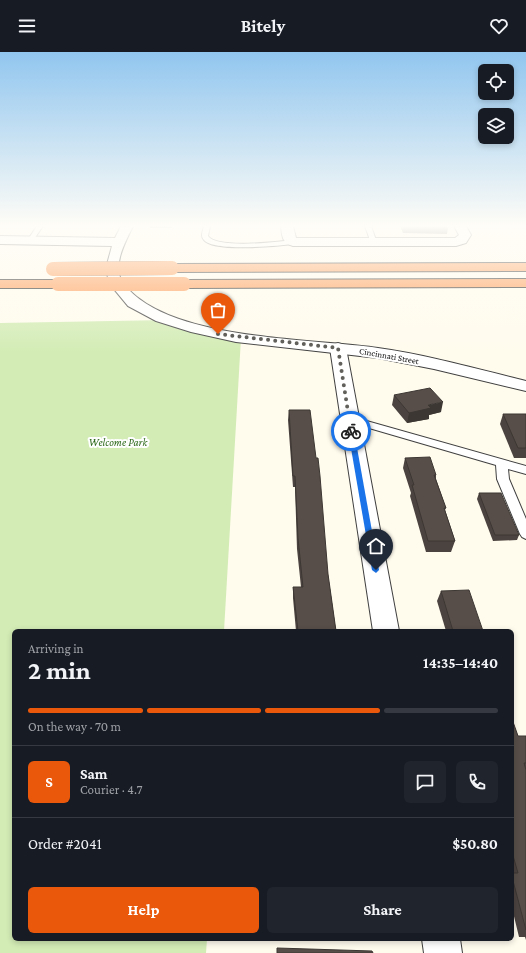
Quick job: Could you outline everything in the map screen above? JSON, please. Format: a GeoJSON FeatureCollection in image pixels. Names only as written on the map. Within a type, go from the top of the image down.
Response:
{"type":"FeatureCollection","features":[{"type":"Feature","properties":{"kind":"highway"},"geometry":{"type":"LineString","coordinates":[[38,269],[166,268]]}},
{"type":"Feature","properties":{"kind":"highway"},"geometry":{"type":"LineString","coordinates":[[0,284],[526,283]]}},
{"type":"Feature","properties":{"kind":"street","name":"Cincinnati Street"},"geometry":{"type":"LineString","coordinates":[[112,268],[116,283],[126,296],[153,314],[184,326],[233,337],[338,348],[408,358],[526,386]]}},
{"type":"Feature","properties":{"kind":"street"},"geometry":{"type":"LineString","coordinates":[[338,348],[386,629]]}},
{"type":"Feature","properties":{"kind":"street"},"geometry":{"type":"LineString","coordinates":[[440,941],[443,953]]}},
{"type":"Feature","properties":{"kind":"lane"},"geometry":{"type":"LineString","coordinates":[[507,381],[526,381]]}},
{"type":"Feature","properties":{"kind":"lane"},"geometry":{"type":"LineString","coordinates":[[349,419],[526,470]]}},
{"type":"Feature","properties":{"kind":"lane"},"geometry":{"type":"LineString","coordinates":[[502,464],[503,479],[526,534]]}},
{"type":"Feature","properties":{"kind":"green space","name":"Welcome Park"},"geometry":{"type":"Polygon","coordinates":[[[167,320],[241,338],[224,629],[12,629],[12,941],[207,941],[206,953],[0,953],[0,323],[167,320]]]}},
{"type":"Feature","properties":{"kind":"building"},"geometry":{"type":"Polygon","coordinates":[[[430,388],[443,402],[428,405],[431,408],[409,413],[394,395],[430,388]]]}},
{"type":"Feature","properties":{"kind":"building"},"geometry":{"type":"Polygon","coordinates":[[[289,410],[310,410],[316,458],[318,458],[328,574],[336,629],[298,629],[293,587],[303,587],[298,538],[295,476],[293,476],[289,410]]]}},
{"type":"Feature","properties":{"kind":"building"},"geometry":{"type":"Polygon","coordinates":[[[503,414],[526,414],[526,448],[518,448],[503,414]]]}},
{"type":"Feature","properties":{"kind":"building"},"geometry":{"type":"Polygon","coordinates":[[[430,457],[436,475],[434,475],[446,508],[444,508],[455,541],[428,541],[412,485],[414,485],[405,458],[430,457]]]}},
{"type":"Feature","properties":{"kind":"building"},"geometry":{"type":"Polygon","coordinates":[[[479,493],[501,493],[519,535],[495,535],[479,493]]]}},
{"type":"Feature","properties":{"kind":"building"},"geometry":{"type":"Polygon","coordinates":[[[469,590],[482,629],[452,629],[441,591],[469,590]]]}},
{"type":"Feature","properties":{"kind":"building"},"geometry":{"type":"Polygon","coordinates":[[[514,725],[518,736],[526,736],[526,763],[524,763],[526,770],[526,930],[514,885],[514,873],[518,873],[514,859],[514,725]]]}},
{"type":"Feature","properties":{"kind":"building"},"geometry":{"type":"Polygon","coordinates":[[[277,948],[372,951],[373,953],[277,953],[277,948]]]}},
{"type":"Feature","properties":{"kind":"way so far"},"geometry":{"type":"LineString","coordinates":[[218,334],[233,337],[338,348],[351,431]]}},
{"type":"Feature","properties":{"kind":"route"},"geometry":{"type":"LineString","coordinates":[[351,431],[376,570]]}}]}
